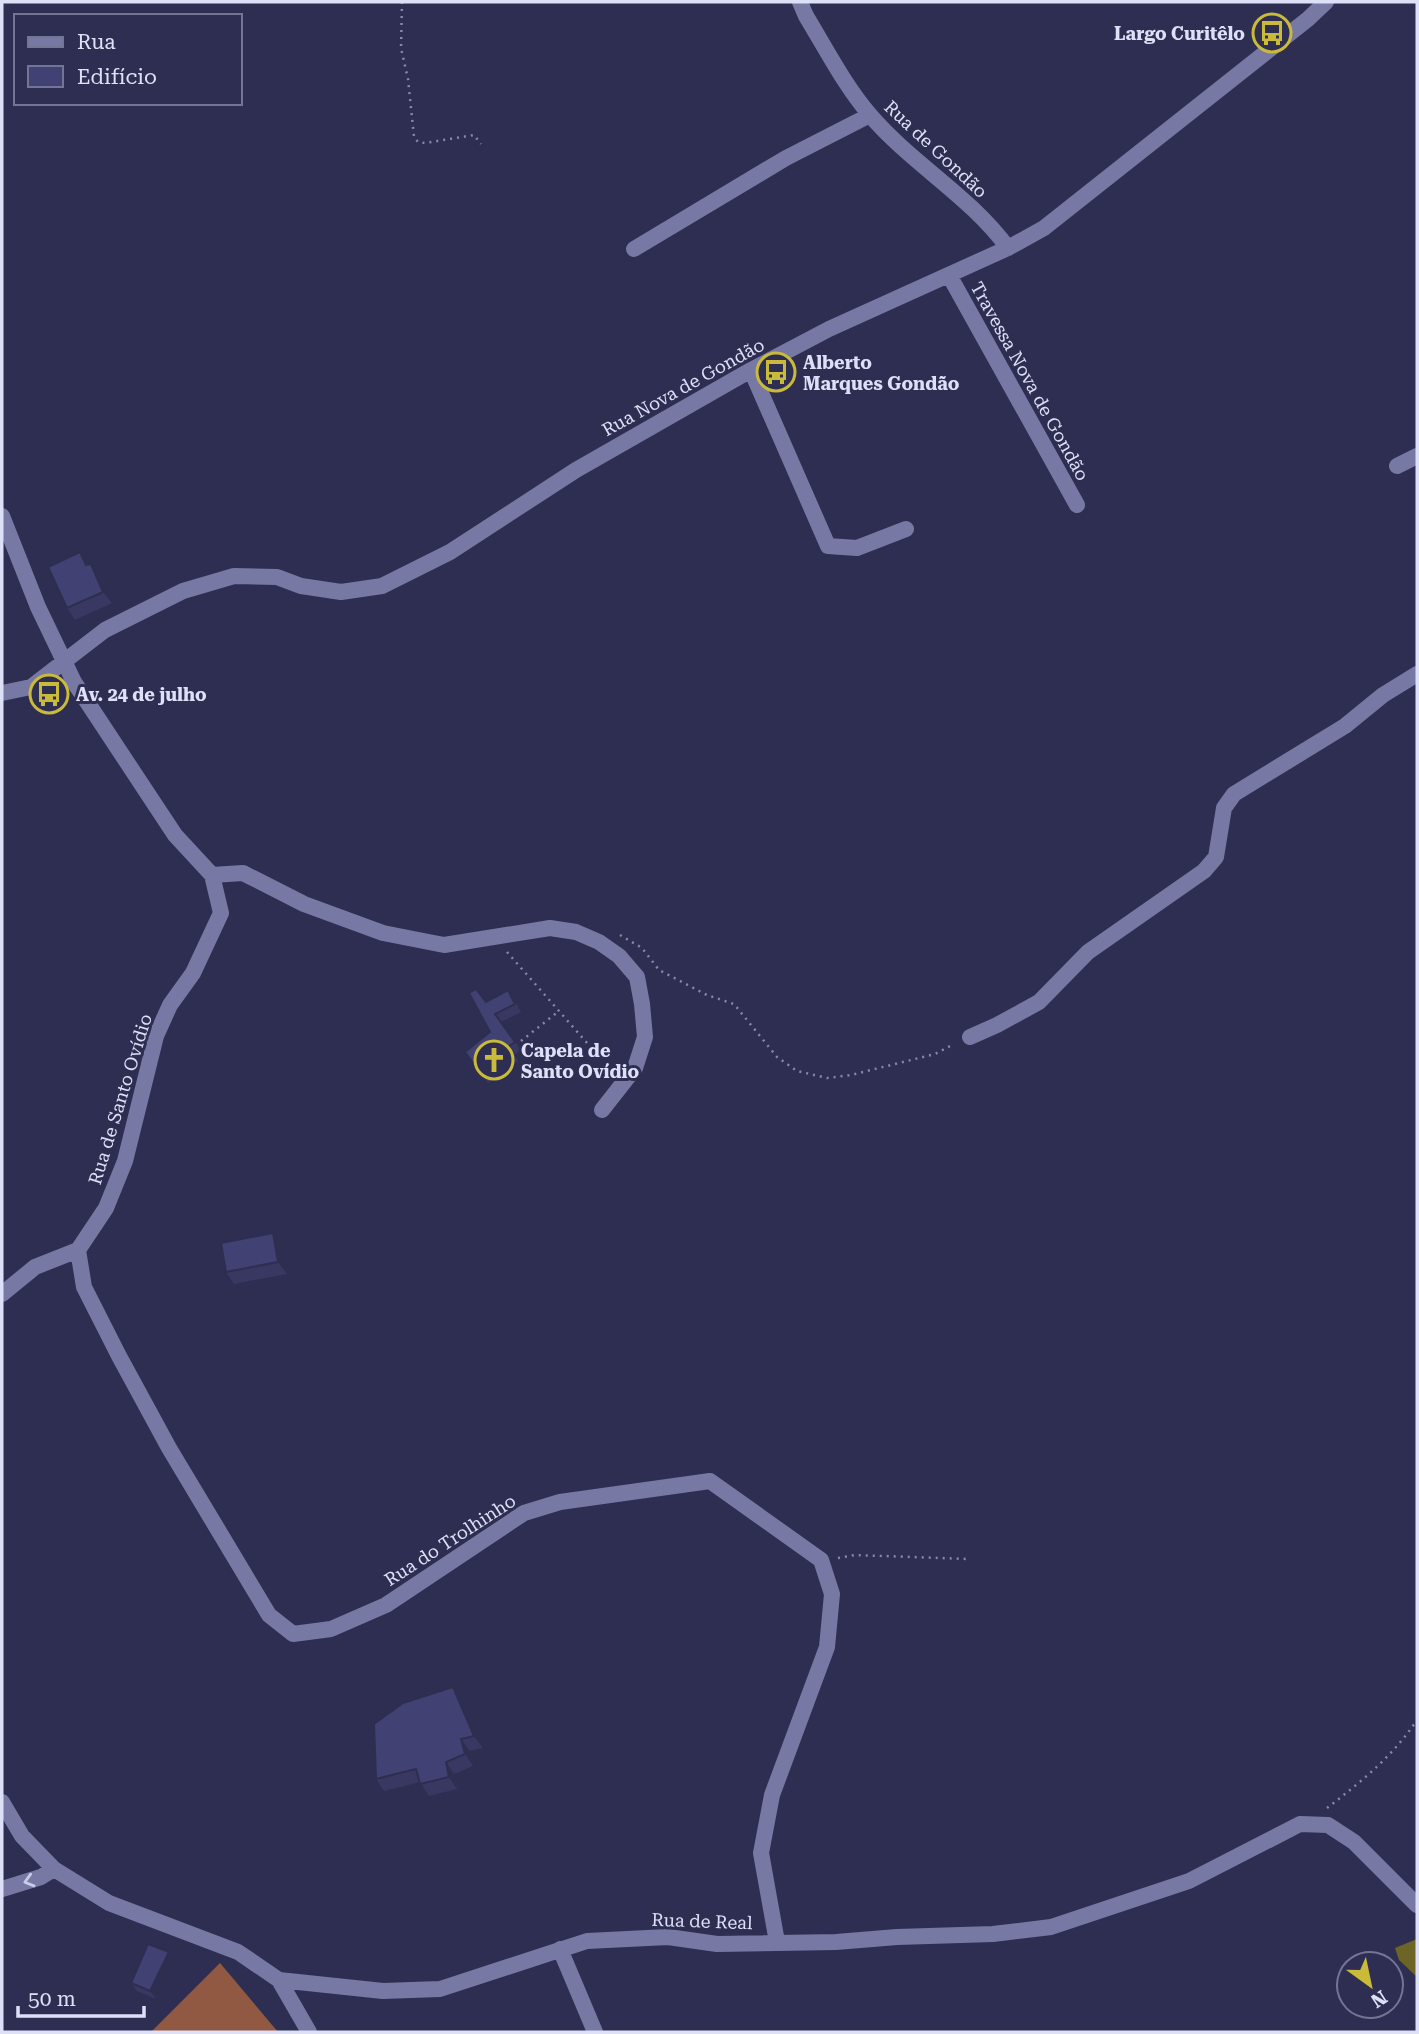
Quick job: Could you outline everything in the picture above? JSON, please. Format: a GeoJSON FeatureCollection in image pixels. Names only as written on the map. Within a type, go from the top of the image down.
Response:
{"type":"FeatureCollection","features":[{"type":"Feature","properties":{"kind":"street","name":"Rua de Gondão"},"geometry":{"type":"LineString","coordinates":[[800,2],[806,16],[870,115],[958,194],[996,231],[1008,248]]}},
{"type":"Feature","properties":{"kind":"street","name":"Rua Nova de Gondão"},"geometry":{"type":"LineString","coordinates":[[2,693],[31,687],[105,630],[183,591],[234,576],[277,577],[301,586],[341,592],[382,586],[450,552],[576,470],[751,370],[829,329],[1008,248],[1054,220],[1308,19],[1321,4]]}},
{"type":"Feature","properties":{"kind":"street"},"geometry":{"type":"LineString","coordinates":[[634,249],[786,158],[870,115]]}},
{"type":"Feature","properties":{"kind":"street","name":"Travessa Nova de Gondão"},"geometry":{"type":"LineString","coordinates":[[949,275],[1077,505]]}},
{"type":"Feature","properties":{"kind":"street"},"geometry":{"type":"LineString","coordinates":[[751,370],[828,547],[857,548],[906,529]]}},
{"type":"Feature","properties":{"kind":"street"},"geometry":{"type":"LineString","coordinates":[[1397,466],[1417,456]]}},
{"type":"Feature","properties":{"kind":"street","name":"Rua de Santo Ovídio"},"geometry":{"type":"LineString","coordinates":[[2,516],[38,607],[74,682],[175,835],[212,875],[221,913],[193,973],[170,1005],[156,1036],[125,1161],[106,1208],[78,1250]]}},
{"type":"Feature","properties":{"kind":"street"},"geometry":{"type":"LineString","coordinates":[[970,1037],[1040,1002],[1088,951],[1204,871],[1216,857],[1224,808],[1234,794],[1345,726],[1383,695],[1417,674]]}},
{"type":"Feature","properties":{"kind":"street"},"geometry":{"type":"LineString","coordinates":[[212,875],[243,873],[304,904],[383,933],[444,945],[550,928],[576,932],[599,943],[619,956],[637,977],[645,1037],[635,1068],[602,1110]]}},
{"type":"Feature","properties":{"kind":"street"},"geometry":{"type":"LineString","coordinates":[[2,1294],[35,1268],[78,1250]]}},
{"type":"Feature","properties":{"kind":"street","name":"Rua do Trolhinho"},"geometry":{"type":"LineString","coordinates":[[78,1250],[84,1287],[169,1448],[269,1615],[293,1634],[331,1629],[386,1605],[524,1513],[560,1502],[643,1489],[710,1481],[821,1560]]}},
{"type":"Feature","properties":{"kind":"street"},"geometry":{"type":"LineString","coordinates":[[777,1942],[761,1853],[772,1795],[827,1647],[832,1594],[821,1560]]}},
{"type":"Feature","properties":{"kind":"street","name":"Rua de Real"},"geometry":{"type":"LineString","coordinates":[[2,1802],[22,1836],[54,1869],[109,1903],[238,1952],[279,1980],[383,1991],[440,1989],[587,1941],[668,1937],[717,1944],[835,1942],[993,1934],[1051,1927],[1189,1881],[1300,1824],[1313,1823]]}},
{"type":"Feature","properties":{"kind":"street"},"geometry":{"type":"LineString","coordinates":[[1313,1823],[1328,1825],[1354,1842],[1417,1905]]}},
{"type":"Feature","properties":{"kind":"street"},"geometry":{"type":"LineString","coordinates":[[2,1889],[41,1877],[54,1869]]}},
{"type":"Feature","properties":{"kind":"street"},"geometry":{"type":"LineString","coordinates":[[560,1949],[595,2032]]}},
{"type":"Feature","properties":{"kind":"street"},"geometry":{"type":"LineString","coordinates":[[279,1980],[309,2032]]}},
{"type":"Feature","properties":{"kind":"path"},"geometry":{"type":"LineString","coordinates":[[402,2],[401,48],[408,79],[414,137],[418,142],[425,143],[474,135],[481,145]]}},
{"type":"Feature","properties":{"kind":"path"},"geometry":{"type":"LineString","coordinates":[[615,933],[642,948],[659,970],[707,995],[733,1004],[777,1056],[797,1071],[827,1078],[851,1075],[935,1054],[970,1037]]}},
{"type":"Feature","properties":{"kind":"path"},"geometry":{"type":"LineString","coordinates":[[493,937],[588,1044]]}},
{"type":"Feature","properties":{"kind":"path"},"geometry":{"type":"LineString","coordinates":[[522,1041],[559,1012]]}},
{"type":"Feature","properties":{"kind":"path"},"geometry":{"type":"LineString","coordinates":[[821,1560],[855,1555],[968,1559]]}},
{"type":"Feature","properties":{"kind":"path"},"geometry":{"type":"LineString","coordinates":[[1313,1823],[1322,1812],[1371,1774],[1405,1739],[1417,1720]]}},
{"type":"Feature","properties":{"kind":"shaded area"},"geometry":{"type":"Polygon","coordinates":[[[1417,1939],[1417,1977],[1405,1966],[1405,1950],[1395,1948],[1417,1939]]]}},
{"type":"Feature","properties":{"kind":"shaded area"},"geometry":{"type":"Polygon","coordinates":[[[220,1963],[278,2032],[151,2032],[220,1963]]]}},
{"type":"Feature","properties":{"kind":"building"},"geometry":{"type":"Polygon","coordinates":[[[80,552],[86,565],[91,564],[103,592],[67,608],[48,567],[80,552]]]}},
{"type":"Feature","properties":{"kind":"building"},"geometry":{"type":"Polygon","coordinates":[[[476,989],[486,1002],[508,990],[515,1004],[495,1014],[515,1042],[508,1047],[512,1053],[482,1075],[465,1052],[490,1032],[469,993],[476,989]]]}},
{"type":"Feature","properties":{"kind":"building"},"geometry":{"type":"Polygon","coordinates":[[[273,1233],[278,1262],[226,1272],[221,1243],[273,1233]]]}},
{"type":"Feature","properties":{"kind":"building"},"geometry":{"type":"Polygon","coordinates":[[[453,1687],[474,1736],[461,1739],[465,1754],[446,1762],[449,1777],[420,1784],[416,1769],[376,1779],[374,1724],[403,1703],[453,1687]]]}},
{"type":"Feature","properties":{"kind":"building"},"geometry":{"type":"Polygon","coordinates":[[[148,1944],[169,1952],[150,1991],[131,1983],[148,1944]]]}},
{"type":"Feature","properties":{"kind":"place","name":"Largo Curitêlo"},"geometry":{"type":"Point","coordinates":[1272,33]}},
{"type":"Feature","properties":{"kind":"place","name":"Alberto Marques Gondão"},"geometry":{"type":"Point","coordinates":[776,372]}},
{"type":"Feature","properties":{"kind":"place","name":"Av. 24 de julho"},"geometry":{"type":"Point","coordinates":[49,694]}},
{"type":"Feature","properties":{"kind":"place","name":"Capela de Santo Ovídio"},"geometry":{"type":"Point","coordinates":[494,1060]}}]}
